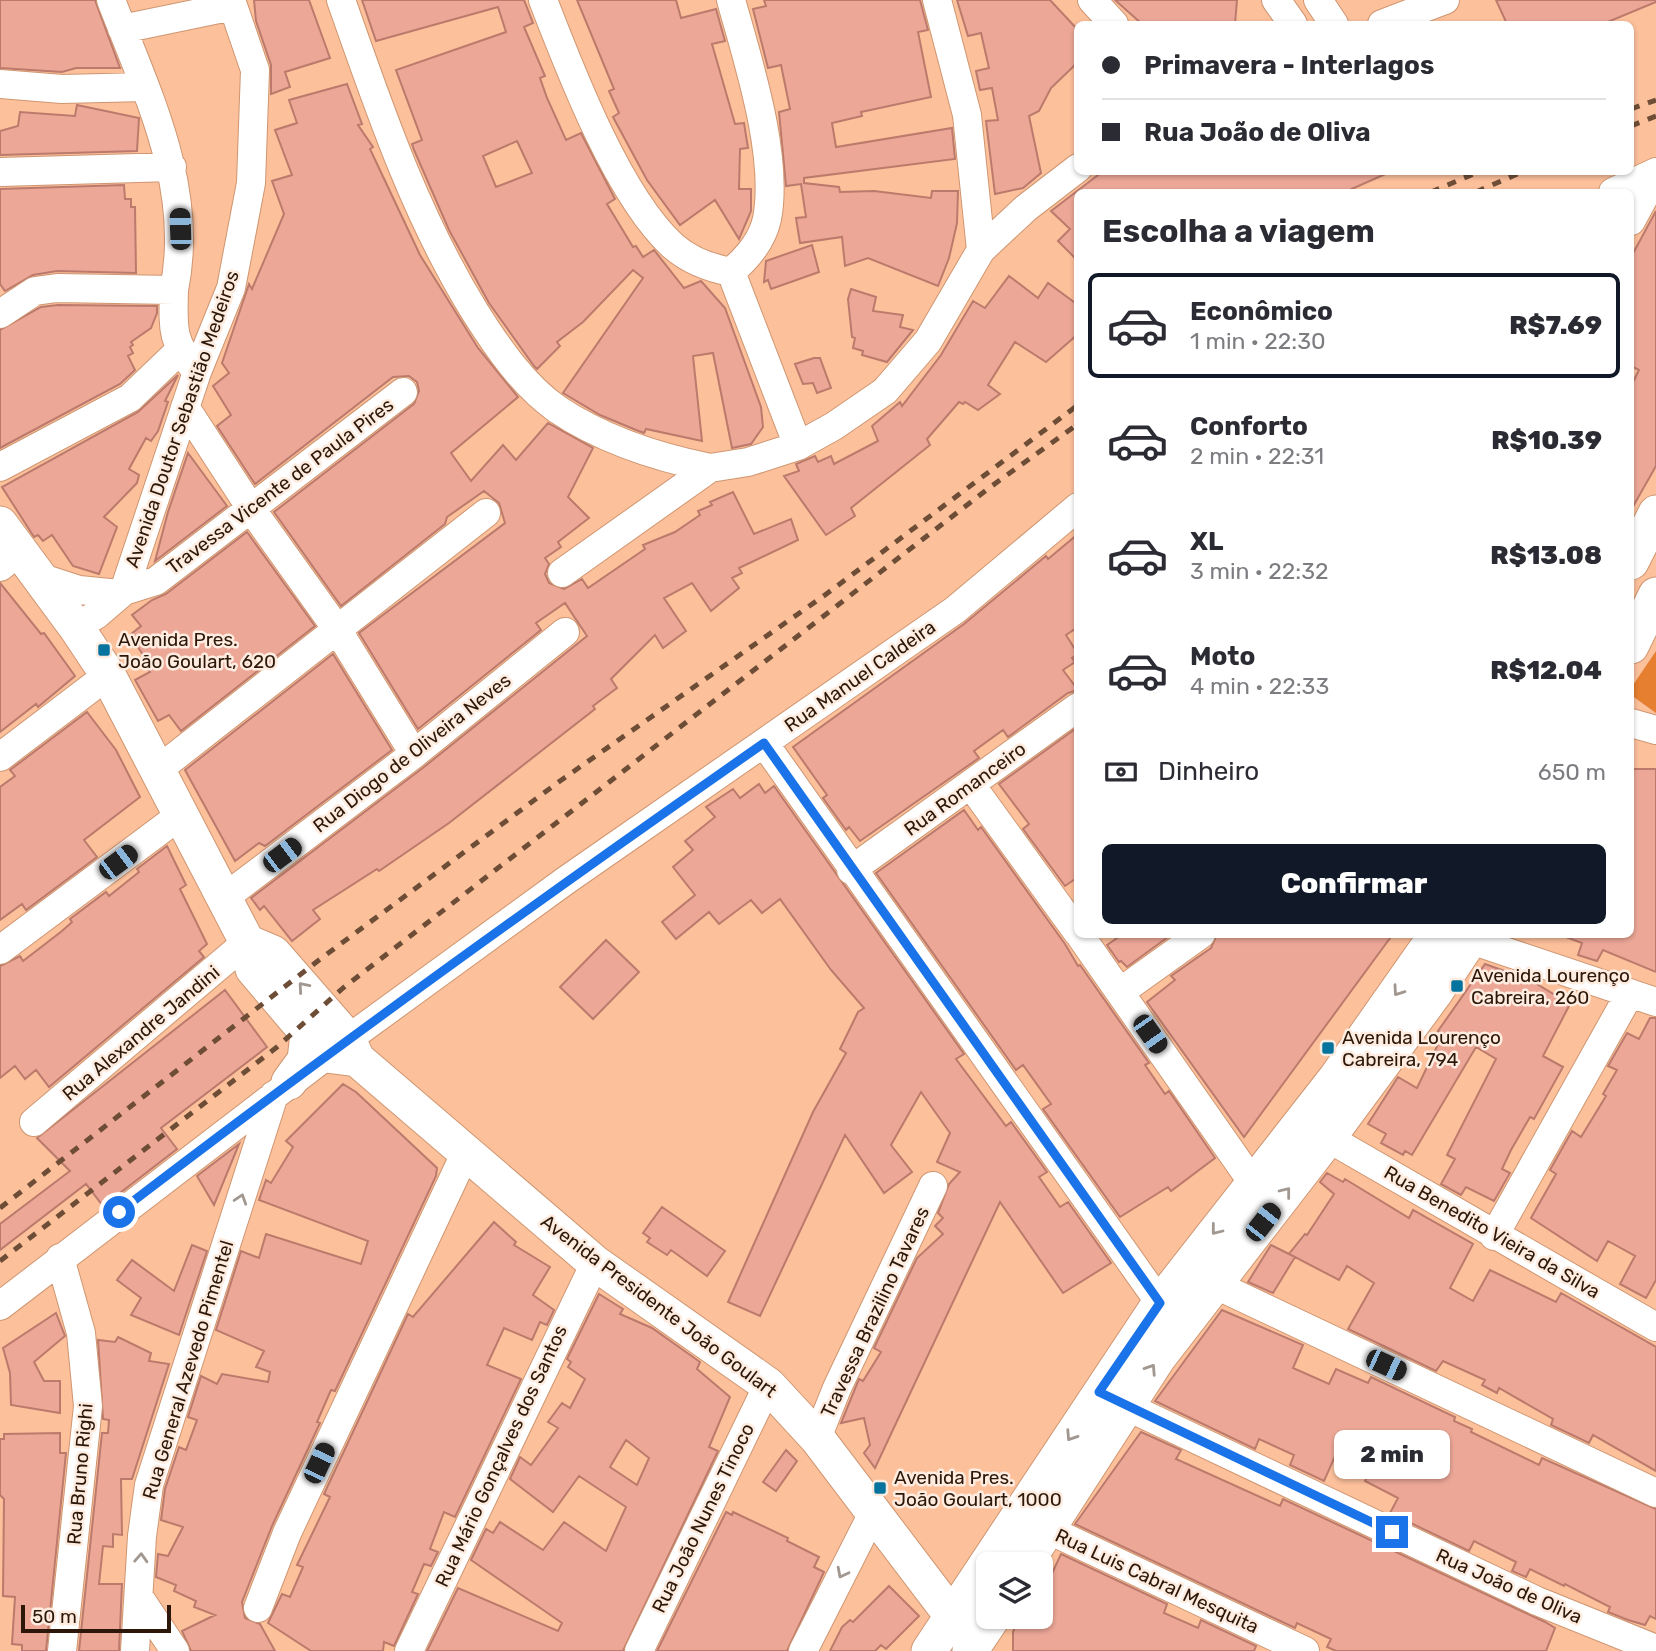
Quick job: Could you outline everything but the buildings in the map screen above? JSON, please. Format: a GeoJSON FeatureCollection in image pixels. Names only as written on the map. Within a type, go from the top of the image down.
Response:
{"type":"FeatureCollection","features":[{"type":"Feature","properties":{"kind":"main road"},"geometry":{"type":"LineString","coordinates":[[1634,556],[1656,513]]}},
{"type":"Feature","properties":{"kind":"main road","name":"Avenida Presidente João Goulart"},"geometry":{"type":"LineString","coordinates":[[0,524],[20,565],[76,626],[108,676],[159,769],[203,862],[247,942],[253,969],[335,1047],[595,1262],[768,1384],[817,1438],[954,1616],[979,1641]]}},
{"type":"Feature","properties":{"kind":"main road"},"geometry":{"type":"LineString","coordinates":[[1634,640],[1656,595]]}},
{"type":"Feature","properties":{"kind":"main road"},"geometry":{"type":"LineString","coordinates":[[1033,1552],[1047,1529],[1160,1303],[1336,1078],[1434,938]]}},
{"type":"Feature","properties":{"kind":"main road"},"geometry":{"type":"LineString","coordinates":[[929,1651],[1112,1400],[1158,1358],[1328,1138],[1471,938]]}},
{"type":"Feature","properties":{"kind":"main road"},"geometry":{"type":"LineString","coordinates":[[282,1088],[305,1060],[335,1047]]}},
{"type":"Feature","properties":{"kind":"street"},"geometry":{"type":"LineString","coordinates":[[0,467],[130,398],[188,362],[173,328],[174,290],[180,262],[179,197],[172,167],[145,87],[111,0]]}},
{"type":"Feature","properties":{"kind":"street"},"geometry":{"type":"LineString","coordinates":[[341,0],[400,165],[445,263],[514,368],[555,408],[589,428],[666,459],[710,468],[748,462],[798,446],[885,391],[928,341],[981,250],[1026,208],[1074,171]]}},
{"type":"Feature","properties":{"kind":"street"},"geometry":{"type":"LineString","coordinates":[[543,0],[591,117],[644,212],[673,246],[694,261],[731,272]]}},
{"type":"Feature","properties":{"kind":"street"},"geometry":{"type":"LineString","coordinates":[[731,0],[760,113],[769,196],[766,220],[756,247],[731,272]]}},
{"type":"Feature","properties":{"kind":"street"},"geometry":{"type":"LineString","coordinates":[[937,0],[967,115],[981,250]]}},
{"type":"Feature","properties":{"kind":"street"},"geometry":{"type":"LineString","coordinates":[[1092,0],[1111,21]]}},
{"type":"Feature","properties":{"kind":"street"},"geometry":{"type":"LineString","coordinates":[[1276,0],[1291,21]]}},
{"type":"Feature","properties":{"kind":"street"},"geometry":{"type":"LineString","coordinates":[[1318,0],[1332,21]]}},
{"type":"Feature","properties":{"kind":"street"},"geometry":{"type":"LineString","coordinates":[[1390,21],[1445,0]]}},
{"type":"Feature","properties":{"kind":"street"},"geometry":{"type":"LineString","coordinates":[[122,30],[232,3]]}},
{"type":"Feature","properties":{"kind":"street","name":"Avenida Doutor Sebastião Medeiros"},"geometry":{"type":"LineString","coordinates":[[122,592],[185,407],[188,362],[231,288],[251,183],[255,69],[232,3]]}},
{"type":"Feature","properties":{"kind":"street"},"geometry":{"type":"LineString","coordinates":[[0,83],[62,89],[145,87]]}},
{"type":"Feature","properties":{"kind":"street"},"geometry":{"type":"LineString","coordinates":[[0,172],[172,167]]}},
{"type":"Feature","properties":{"kind":"street"},"geometry":{"type":"LineString","coordinates":[[1620,189],[1656,174]]}},
{"type":"Feature","properties":{"kind":"street"},"geometry":{"type":"LineString","coordinates":[[1634,215],[1656,174]]}},
{"type":"Feature","properties":{"kind":"street"},"geometry":{"type":"LineString","coordinates":[[731,272],[798,446]]}},
{"type":"Feature","properties":{"kind":"street"},"geometry":{"type":"LineString","coordinates":[[0,314],[35,290],[174,290]]}},
{"type":"Feature","properties":{"kind":"street","name":"Travessa Vicente de Paula Pires"},"geometry":{"type":"LineString","coordinates":[[20,565],[79,590],[122,592],[156,581],[403,392]]}},
{"type":"Feature","properties":{"kind":"street"},"geometry":{"type":"LineString","coordinates":[[185,407],[252,510],[337,629],[414,754]]}},
{"type":"Feature","properties":{"kind":"street"},"geometry":{"type":"LineString","coordinates":[[562,573],[710,468]]}},
{"type":"Feature","properties":{"kind":"street","name":"Rua Manuel Caldeira"},"geometry":{"type":"LineString","coordinates":[[335,1047],[565,881],[955,610],[1074,510]]}},
{"type":"Feature","properties":{"kind":"street"},"geometry":{"type":"LineString","coordinates":[[159,769],[486,513]]}},
{"type":"Feature","properties":{"kind":"street","name":"Travessa Vicente de Paula Pires"},"geometry":{"type":"LineString","coordinates":[[76,626],[96,615],[122,592]]}},
{"type":"Feature","properties":{"kind":"street","name":"Rua Diogo de Oliveira Neves"},"geometry":{"type":"LineString","coordinates":[[224,898],[414,754],[565,632]]}},
{"type":"Feature","properties":{"kind":"street"},"geometry":{"type":"LineString","coordinates":[[0,757],[108,676]]}},
{"type":"Feature","properties":{"kind":"street","name":"Rua Romanceiro"},"geometry":{"type":"LineString","coordinates":[[851,870],[1074,710]]}},
{"type":"Feature","properties":{"kind":"street"},"geometry":{"type":"LineString","coordinates":[[1634,724],[1656,730]]}},
{"type":"Feature","properties":{"kind":"street"},"geometry":{"type":"LineString","coordinates":[[764,743],[851,870],[1160,1303]]}},
{"type":"Feature","properties":{"kind":"street"},"geometry":{"type":"LineString","coordinates":[[971,785],[1074,928]]}},
{"type":"Feature","properties":{"kind":"street"},"geometry":{"type":"LineString","coordinates":[[0,950],[182,814]]}},
{"type":"Feature","properties":{"kind":"street"},"geometry":{"type":"LineString","coordinates":[[1081,938],[1253,1183]]}},
{"type":"Feature","properties":{"kind":"street"},"geometry":{"type":"LineString","coordinates":[[1120,992],[1195,938]]}},
{"type":"Feature","properties":{"kind":"street"},"geometry":{"type":"LineString","coordinates":[[1475,938],[1643,998],[1494,1236]]}},
{"type":"Feature","properties":{"kind":"street","name":"Rua Alexandre Jandini"},"geometry":{"type":"LineString","coordinates":[[34,1122],[247,942]]}},
{"type":"Feature","properties":{"kind":"street"},"geometry":{"type":"LineString","coordinates":[[0,1306],[282,1088]]}},
{"type":"Feature","properties":{"kind":"street","name":"Rua General Azevedo Pimentel"},"geometry":{"type":"LineString","coordinates":[[135,1651],[142,1536],[149,1485],[282,1088]]}},
{"type":"Feature","properties":{"kind":"street","name":"Rua Benedito Vieira da Silva"},"geometry":{"type":"LineString","coordinates":[[1328,1138],[1494,1236],[1653,1319]]}},
{"type":"Feature","properties":{"kind":"street"},"geometry":{"type":"LineString","coordinates":[[258,1608],[292,1521],[465,1154]]}},
{"type":"Feature","properties":{"kind":"street","name":"Travessa Brazilino Tavares"},"geometry":{"type":"LineString","coordinates":[[817,1438],[837,1388],[933,1186]]}},
{"type":"Feature","properties":{"kind":"street","name":"Rua Bruno Righi"},"geometry":{"type":"LineString","coordinates":[[60,1258],[81,1333],[88,1406],[62,1651]]}},
{"type":"Feature","properties":{"kind":"street","name":"Rua Mário Gonçalves dos Santos"},"geometry":{"type":"LineString","coordinates":[[409,1651],[595,1262]]}},
{"type":"Feature","properties":{"kind":"street"},"geometry":{"type":"LineString","coordinates":[[1214,1284],[1656,1493]]}},
{"type":"Feature","properties":{"kind":"street","name":"Rua João Nunes Tinoco"},"geometry":{"type":"LineString","coordinates":[[639,1651],[768,1384]]}},
{"type":"Feature","properties":{"kind":"street","name":"Rua João de Oliva"},"geometry":{"type":"LineString","coordinates":[[1112,1400],[1537,1601],[1656,1649]]}},
{"type":"Feature","properties":{"kind":"street"},"geometry":{"type":"LineString","coordinates":[[803,1651],[873,1513]]}},
{"type":"Feature","properties":{"kind":"street","name":"Rua Luis Cabral Mesquita"},"geometry":{"type":"LineString","coordinates":[[1047,1529],[1306,1651]]}},
{"type":"Feature","properties":{"kind":"street"},"geometry":{"type":"LineString","coordinates":[[139,1597],[174,1651]]}},
{"type":"Feature","properties":{"kind":"shaded area"},"geometry":{"type":"Polygon","coordinates":[[[1656,651],[1656,713],[1634,697],[1634,684],[1656,651]]]}},
{"type":"Feature","properties":{"kind":"railway"},"geometry":{"type":"LineString","coordinates":[[1634,108],[1656,100]]}},
{"type":"Feature","properties":{"kind":"railway"},"geometry":{"type":"LineString","coordinates":[[1634,125],[1656,116]]}},
{"type":"Feature","properties":{"kind":"railway"},"geometry":{"type":"LineString","coordinates":[[1438,189],[1471,175]]}},
{"type":"Feature","properties":{"kind":"railway"},"geometry":{"type":"LineString","coordinates":[[1483,189],[1515,175]]}},
{"type":"Feature","properties":{"kind":"railway"},"geometry":{"type":"LineString","coordinates":[[0,1208],[319,960],[560,781],[825,595],[1074,408]]}},
{"type":"Feature","properties":{"kind":"railway"},"geometry":{"type":"LineString","coordinates":[[0,1261],[277,1047],[343,988],[989,488],[1074,427]]}},
{"type":"Feature","properties":{"kind":"place","name":"Avenida Pres. João Goulart, 620"},"geometry":{"type":"Point","coordinates":[104,650]}},
{"type":"Feature","properties":{"kind":"place","name":"Avenida Lourenço Cabreira, 260"},"geometry":{"type":"Point","coordinates":[1457,986]}},
{"type":"Feature","properties":{"kind":"place","name":"Avenida Lourenço Cabreira, 794"},"geometry":{"type":"Point","coordinates":[1328,1048]}},
{"type":"Feature","properties":{"kind":"place","name":"Avenida Pres. João Goulart, 1000"},"geometry":{"type":"Point","coordinates":[880,1488]}},
{"type":"Feature","properties":{"kind":"route"},"geometry":{"type":"LineString","coordinates":[[119,1212],[289,1082],[565,881],[764,743],[851,870],[1160,1303],[1099,1392],[1126,1408],[1392,1532]]}}]}
